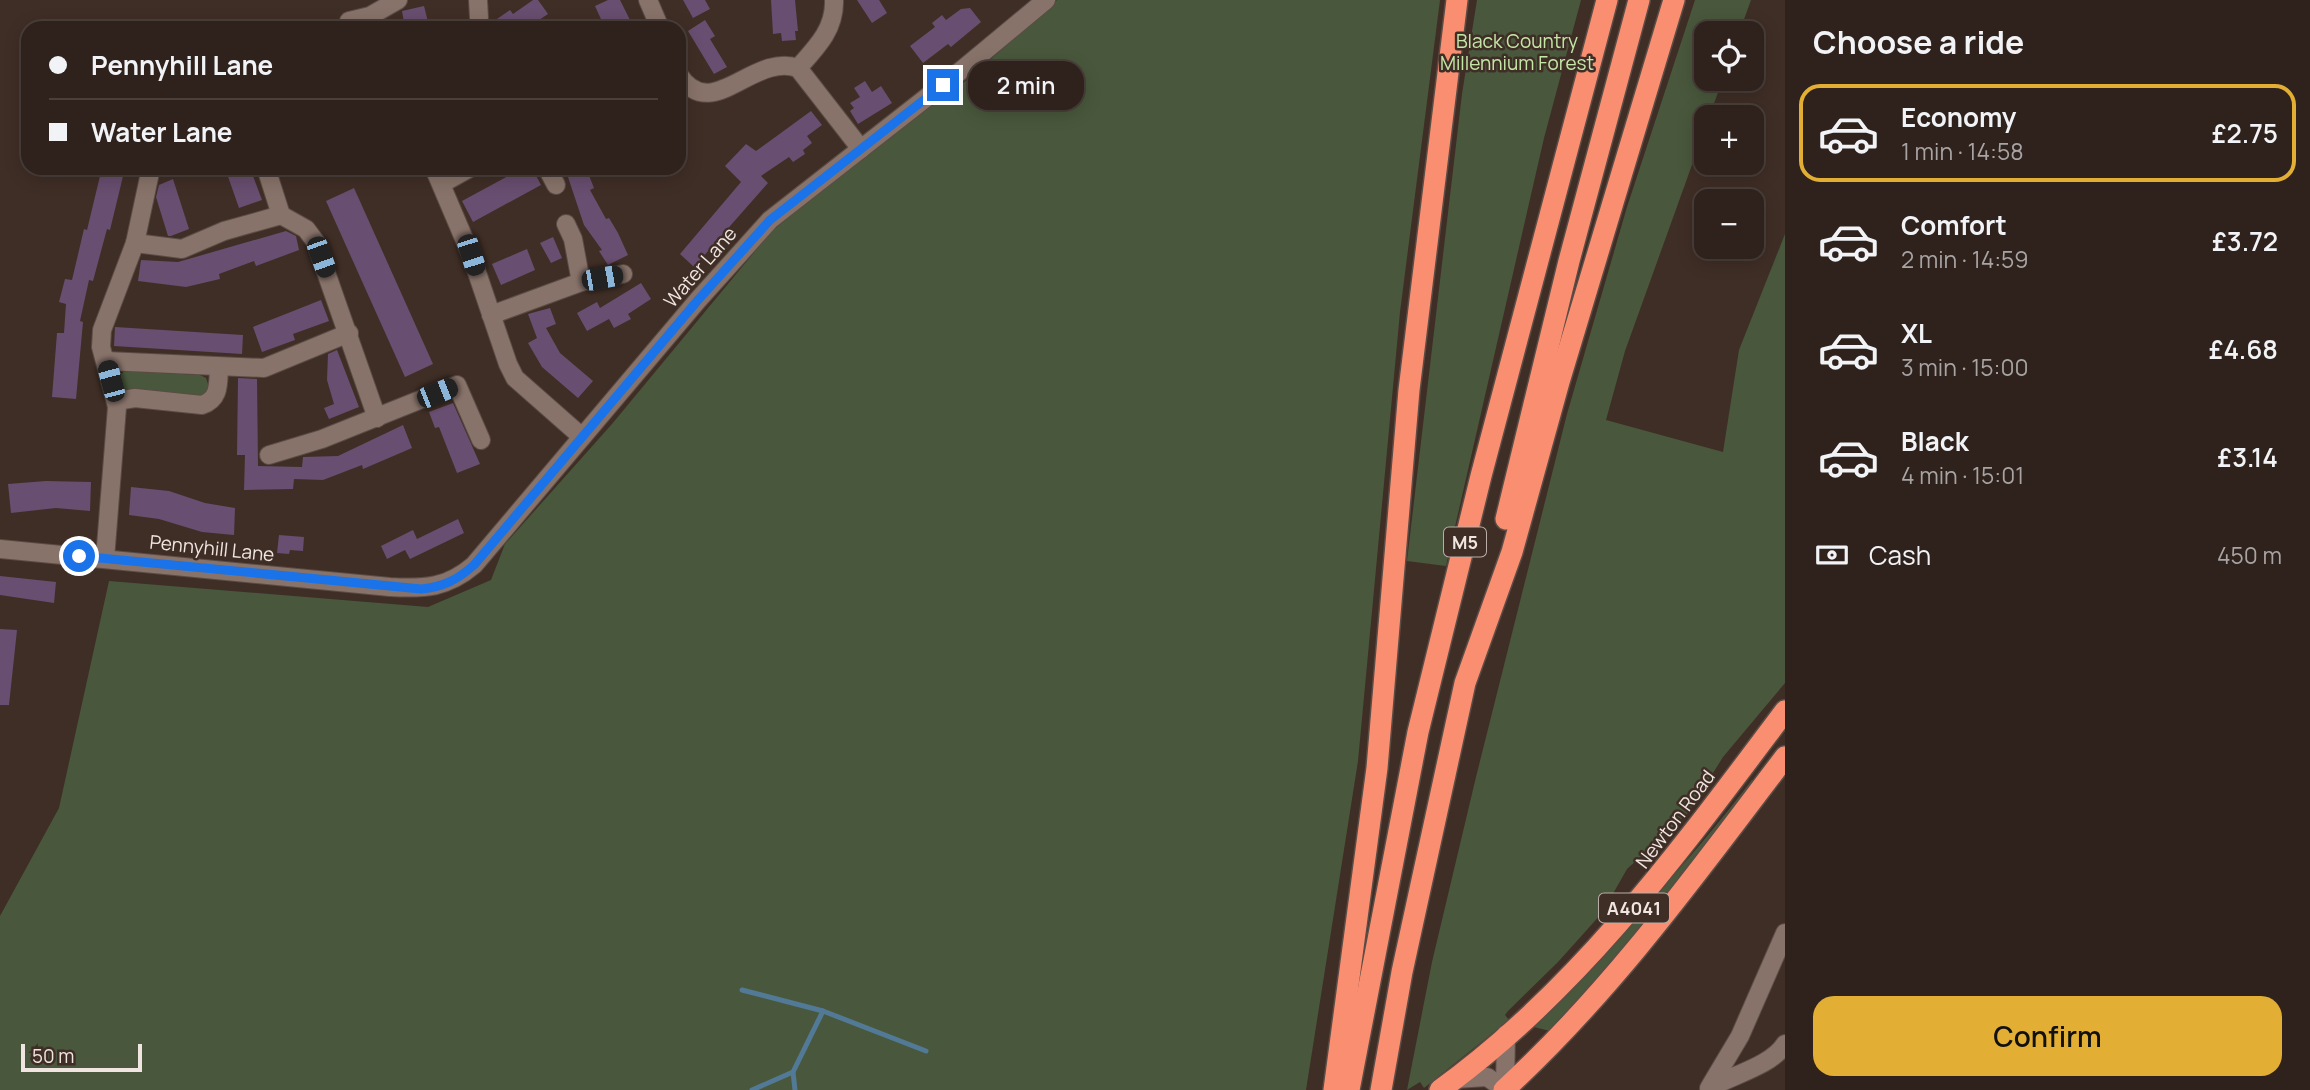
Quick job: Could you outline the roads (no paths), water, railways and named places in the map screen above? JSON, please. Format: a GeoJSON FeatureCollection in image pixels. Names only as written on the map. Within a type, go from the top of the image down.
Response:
{"type":"FeatureCollection","features":[{"type":"Feature","properties":{"kind":"highway"},"geometry":{"type":"LineString","coordinates":[[1334,1090],[1377,768],[1409,390],[1457,0]]}},
{"type":"Feature","properties":{"kind":"highway","name":"M5"},"geometry":{"type":"LineString","coordinates":[[1349,1090],[1418,733],[1481,476],[1607,0]]}},
{"type":"Feature","properties":{"kind":"highway","name":"M5"},"geometry":{"type":"LineString","coordinates":[[1381,1090],[1402,972],[1472,661],[1569,261],[1639,0]]}},
{"type":"Feature","properties":{"kind":"highway","name":"M5"},"geometry":{"type":"LineString","coordinates":[[1472,661],[1511,552],[1559,382],[1674,0]]}},
{"type":"Feature","properties":{"kind":"highway","name":"Newton Road"},"geometry":{"type":"LineString","coordinates":[[1448,1085],[1584,962],[1651,888],[1785,711]]}},
{"type":"Feature","properties":{"kind":"highway"},"geometry":{"type":"LineString","coordinates":[[1651,888],[1694,847],[1759,766],[1768,761],[1784,759]]}},
{"type":"Feature","properties":{"kind":"highway","name":"A4041"},"geometry":{"type":"LineString","coordinates":[[1505,1090],[1557,1039],[1654,930],[1784,759]]}},
{"type":"Feature","properties":{"kind":"street"},"geometry":{"type":"LineString","coordinates":[[372,21],[398,0]]}},
{"type":"Feature","properties":{"kind":"street"},"geometry":{"type":"LineString","coordinates":[[478,0],[479,19]]}},
{"type":"Feature","properties":{"kind":"street"},"geometry":{"type":"LineString","coordinates":[[648,0],[657,21]]}},
{"type":"Feature","properties":{"kind":"street"},"geometry":{"type":"LineString","coordinates":[[798,68],[827,33],[832,20],[834,0]]}},
{"type":"Feature","properties":{"kind":"street","name":"Water Lane"},"geometry":{"type":"LineString","coordinates":[[421,589],[447,584],[474,565],[770,220],[963,69],[1046,0]]}},
{"type":"Feature","properties":{"kind":"street"},"geometry":{"type":"LineString","coordinates":[[686,86],[703,94],[718,91],[777,64],[798,68],[860,149]]}},
{"type":"Feature","properties":{"kind":"street"},"geometry":{"type":"LineString","coordinates":[[105,559],[116,401],[101,348],[102,330],[135,243],[150,175]]}},
{"type":"Feature","properties":{"kind":"street"},"geometry":{"type":"LineString","coordinates":[[268,175],[281,215],[306,229],[314,241],[349,333],[377,418]]}},
{"type":"Feature","properties":{"kind":"street"},"geometry":{"type":"LineString","coordinates":[[551,175],[556,185]]}},
{"type":"Feature","properties":{"kind":"street"},"geometry":{"type":"LineString","coordinates":[[438,176],[508,364],[516,378],[582,437]]}},
{"type":"Feature","properties":{"kind":"street"},"geometry":{"type":"LineString","coordinates":[[135,243],[182,249],[223,231],[281,215]]}},
{"type":"Feature","properties":{"kind":"street"},"geometry":{"type":"LineString","coordinates":[[566,224],[573,239],[581,282]]}},
{"type":"Feature","properties":{"kind":"street"},"geometry":{"type":"LineString","coordinates":[[491,314],[581,282],[623,274]]}},
{"type":"Feature","properties":{"kind":"street"},"geometry":{"type":"LineString","coordinates":[[106,361],[264,368],[349,333]]}},
{"type":"Feature","properties":{"kind":"street"},"geometry":{"type":"LineString","coordinates":[[116,401],[135,398],[202,405],[211,402],[218,392],[219,367]]}},
{"type":"Feature","properties":{"kind":"street"},"geometry":{"type":"LineString","coordinates":[[270,456],[377,418],[457,385],[481,440]]}},
{"type":"Feature","properties":{"kind":"street","name":"Pennyhill Lane"},"geometry":{"type":"LineString","coordinates":[[0,549],[421,589]]}},
{"type":"Feature","properties":{"kind":"street"},"geometry":{"type":"LineString","coordinates":[[1709,1089],[1740,1036],[1785,933]]}},
{"type":"Feature","properties":{"kind":"street"},"geometry":{"type":"LineString","coordinates":[[1505,1090],[1506,1034]]}},
{"type":"Feature","properties":{"kind":"street"},"geometry":{"type":"LineString","coordinates":[[1709,1089],[1781,1051],[1785,1044]]}},
{"type":"Feature","properties":{"kind":"street"},"geometry":{"type":"LineString","coordinates":[[1448,1085],[1487,1077],[1505,1090]]}},
{"type":"Feature","properties":{"kind":"waterway"},"geometry":{"type":"LineString","coordinates":[[742,990],[823,1011],[926,1051]]}},
{"type":"Feature","properties":{"kind":"waterway"},"geometry":{"type":"LineString","coordinates":[[795,1090],[793,1072],[823,1011]]}},
{"type":"Feature","properties":{"kind":"waterway"},"geometry":{"type":"LineString","coordinates":[[752,1090],[793,1072]]}},
{"type":"Feature","properties":{"kind":"park label","name":"Black Country Millennium Forest"},"geometry":{"type":"Point","coordinates":[1517,52]}}]}
